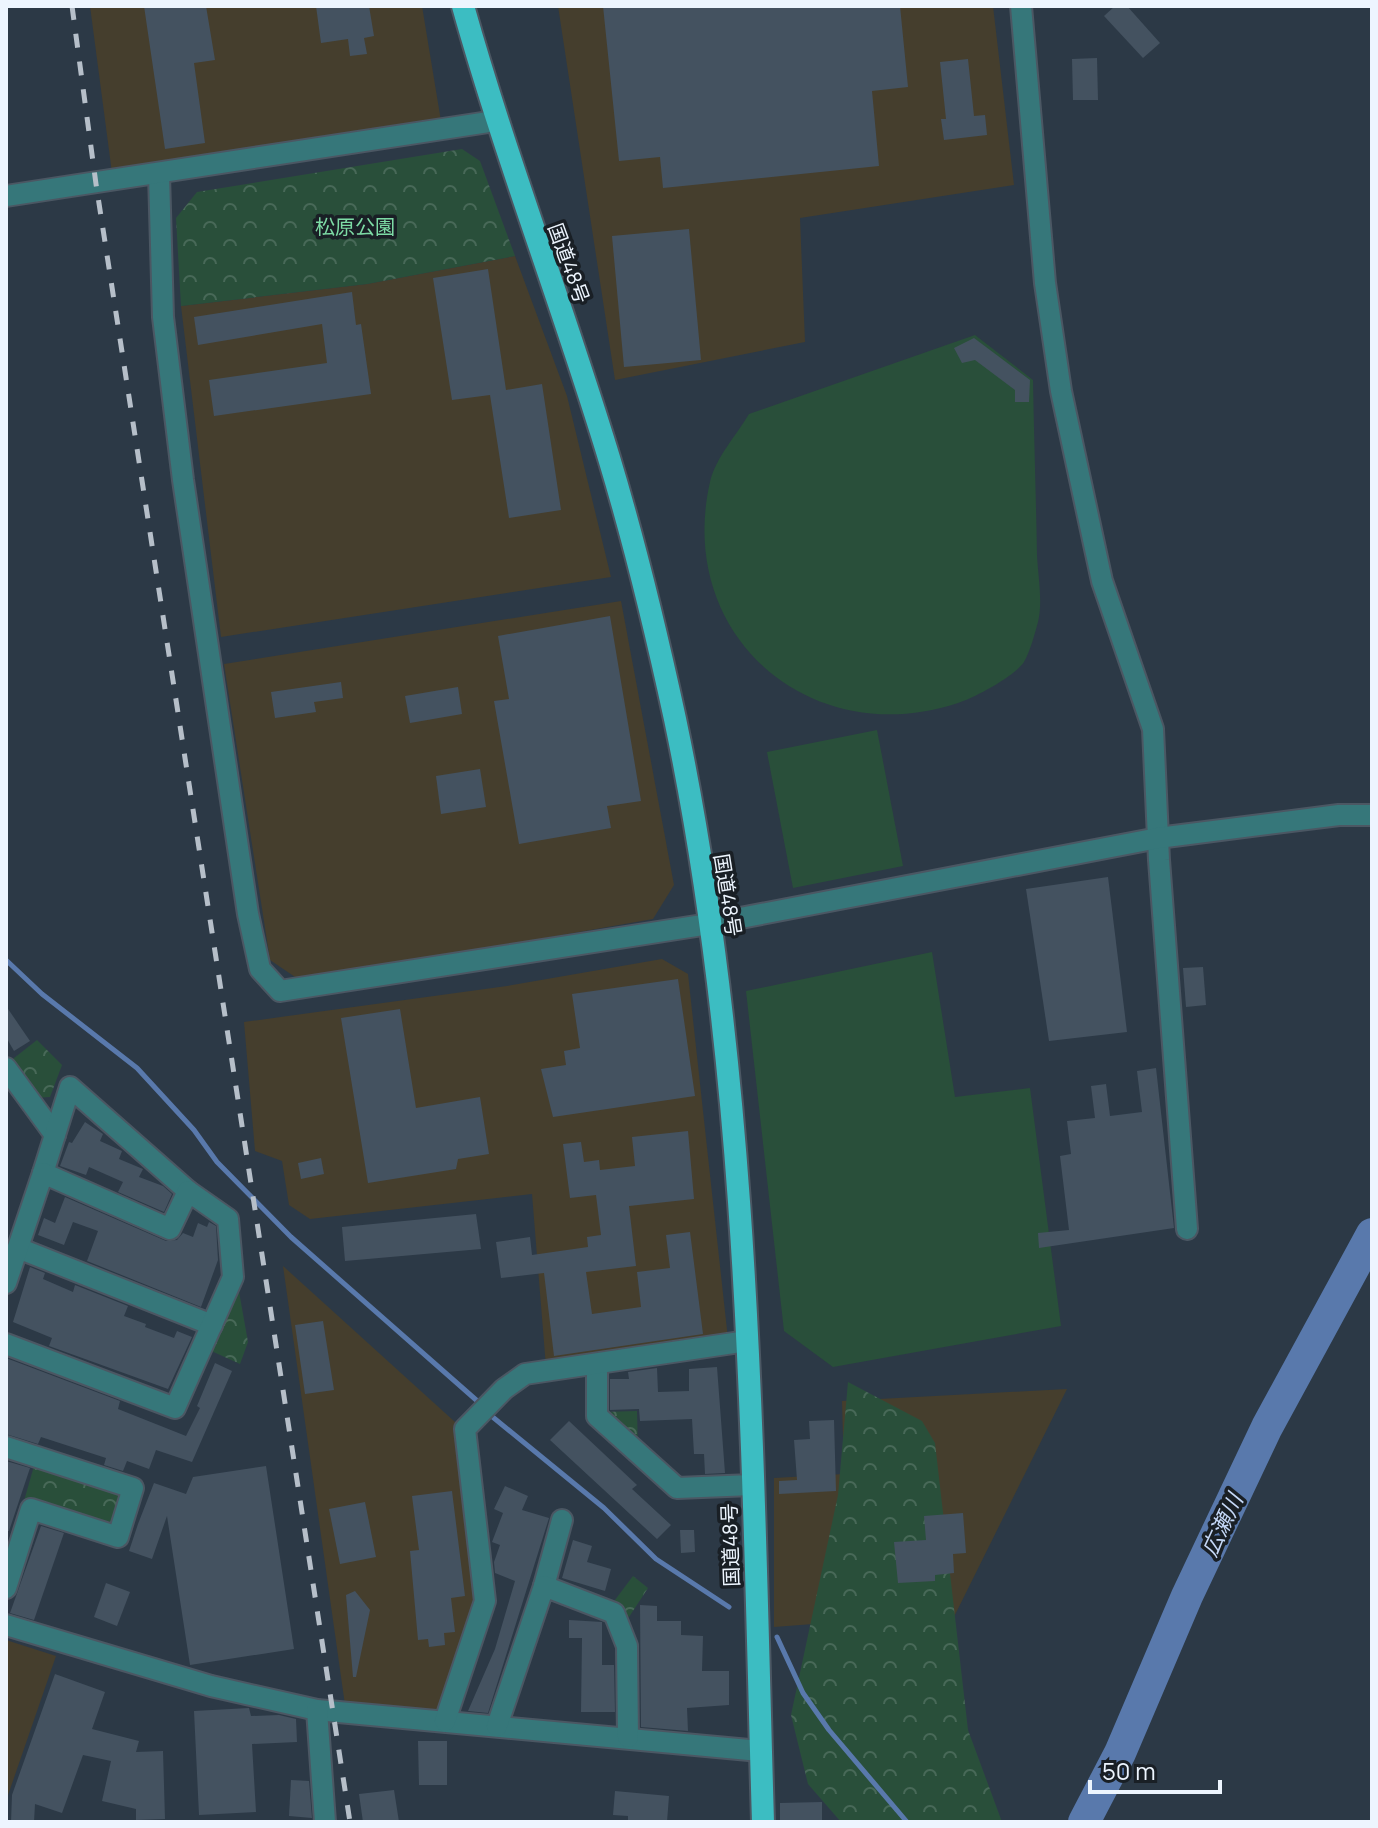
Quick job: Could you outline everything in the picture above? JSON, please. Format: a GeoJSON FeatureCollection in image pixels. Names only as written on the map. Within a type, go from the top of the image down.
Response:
{"type":"FeatureCollection","features":[{"type":"Feature","properties":{"kind":"highway","name":"国道48号"},"geometry":{"type":"LineString","coordinates":[[463,6],[495,121],[583,374],[634,542],[676,726],[709,924],[732,1122],[747,1341],[763,1822]]}},
{"type":"Feature","properties":{"kind":"street"},"geometry":{"type":"LineString","coordinates":[[1021,6],[1045,283],[1061,391],[1102,581],[1153,729],[1158,838],[1187,1229]]}},
{"type":"Feature","properties":{"kind":"street"},"geometry":{"type":"LineString","coordinates":[[6,196],[495,121]]}},
{"type":"Feature","properties":{"kind":"street"},"geometry":{"type":"LineString","coordinates":[[159,174],[163,317],[183,480],[248,914],[260,969],[280,991],[302,990],[709,924],[1158,838],[1339,815],[1372,815]]}},
{"type":"Feature","properties":{"kind":"street"},"geometry":{"type":"LineString","coordinates":[[6,1068],[55,1135]]}},
{"type":"Feature","properties":{"kind":"street"},"geometry":{"type":"LineString","coordinates":[[6,1283],[70,1087],[188,1191],[228,1219],[233,1277],[175,1408],[6,1344]]}},
{"type":"Feature","properties":{"kind":"street"},"geometry":{"type":"LineString","coordinates":[[43,1173],[170,1229],[188,1191]]}},
{"type":"Feature","properties":{"kind":"street"},"geometry":{"type":"LineString","coordinates":[[18,1248],[212,1325]]}},
{"type":"Feature","properties":{"kind":"street"},"geometry":{"type":"LineString","coordinates":[[445,1721],[485,1601],[465,1429],[504,1389],[525,1374],[747,1341]]}},
{"type":"Feature","properties":{"kind":"street"},"geometry":{"type":"LineString","coordinates":[[597,1364],[597,1416],[677,1488],[752,1485]]}},
{"type":"Feature","properties":{"kind":"street"},"geometry":{"type":"LineString","coordinates":[[6,1447],[133,1488],[118,1537],[31,1509],[6,1588]]}},
{"type":"Feature","properties":{"kind":"street"},"geometry":{"type":"LineString","coordinates":[[497,1726],[544,1586],[562,1520]]}},
{"type":"Feature","properties":{"kind":"street"},"geometry":{"type":"LineString","coordinates":[[544,1586],[614,1613],[627,1646],[628,1737]]}},
{"type":"Feature","properties":{"kind":"street"},"geometry":{"type":"LineString","coordinates":[[6,1625],[211,1686],[317,1710],[760,1751]]}},
{"type":"Feature","properties":{"kind":"street"},"geometry":{"type":"LineString","coordinates":[[317,1710],[325,1822]]}},
{"type":"Feature","properties":{"kind":"shaded area"},"geometry":{"type":"Polygon","coordinates":[[[90,6],[422,6],[441,121],[112,173],[90,6]]]}},
{"type":"Feature","properties":{"kind":"shaded area"},"geometry":{"type":"Polygon","coordinates":[[[558,6],[993,6],[1014,185],[800,218],[805,342],[615,380],[558,6]]]}},
{"type":"Feature","properties":{"kind":"shaded area"},"geometry":{"type":"Polygon","coordinates":[[[515,256],[567,396],[611,577],[221,637],[181,306],[367,284],[515,256]]]}},
{"type":"Feature","properties":{"kind":"shaded area"},"geometry":{"type":"Polygon","coordinates":[[[621,601],[674,885],[653,919],[301,981],[270,960],[224,664],[621,601]]]}},
{"type":"Feature","properties":{"kind":"shaded area"},"geometry":{"type":"Polygon","coordinates":[[[662,959],[688,974],[728,1339],[546,1367],[532,1194],[310,1219],[289,1205],[282,1161],[255,1151],[244,1022],[507,986],[662,959]]]}},
{"type":"Feature","properties":{"kind":"shaded area"},"geometry":{"type":"Polygon","coordinates":[[[283,1266],[455,1422],[474,1603],[439,1711],[345,1705],[283,1266]]]}},
{"type":"Feature","properties":{"kind":"shaded area"},"geometry":{"type":"Polygon","coordinates":[[[1067,1389],[947,1631],[879,1619],[774,1627],[774,1478],[844,1474],[842,1401],[1067,1389]]]}},
{"type":"Feature","properties":{"kind":"shaded area"},"geometry":{"type":"Polygon","coordinates":[[[6,1640],[56,1656],[6,1801],[6,1640]]]}},
{"type":"Feature","properties":{"kind":"green space","name":"松原公園"},"geometry":{"type":"Polygon","coordinates":[[[462,149],[480,161],[515,256],[367,284],[181,306],[176,218],[197,192],[462,149]]]}},
{"type":"Feature","properties":{"kind":"green space"},"geometry":{"type":"Polygon","coordinates":[[[975,335],[1033,380],[1040,606],[1026,658],[1012,674],[974,696],[958,703],[904,714],[852,711],[806,695],[766,669],[734,633],[713,588],[705,538],[710,482],[717,464],[749,414],[975,335]]]}},
{"type":"Feature","properties":{"kind":"green space"},"geometry":{"type":"Polygon","coordinates":[[[877,730],[903,866],[793,888],[767,752],[877,730]]]}},
{"type":"Feature","properties":{"kind":"green space"},"geometry":{"type":"Polygon","coordinates":[[[932,952],[955,1097],[1030,1088],[1061,1326],[833,1367],[784,1331],[746,991],[932,952]]]}},
{"type":"Feature","properties":{"kind":"green space"},"geometry":{"type":"Polygon","coordinates":[[[37,1040],[62,1065],[50,1097],[35,1098],[9,1062],[37,1040]]]}},
{"type":"Feature","properties":{"kind":"green space"},"geometry":{"type":"Polygon","coordinates":[[[238,1286],[248,1342],[240,1364],[207,1349],[238,1286]]]}},
{"type":"Feature","properties":{"kind":"green space"},"geometry":{"type":"Polygon","coordinates":[[[848,1382],[922,1421],[935,1443],[968,1730],[1002,1822],[841,1822],[808,1784],[791,1715],[838,1495],[848,1382]]]}},
{"type":"Feature","properties":{"kind":"green space"},"geometry":{"type":"Polygon","coordinates":[[[637,1411],[638,1450],[603,1412],[637,1411]]]}},
{"type":"Feature","properties":{"kind":"green space"},"geometry":{"type":"Polygon","coordinates":[[[34,1466],[126,1493],[115,1528],[24,1501],[34,1466]]]}},
{"type":"Feature","properties":{"kind":"green space"},"geometry":{"type":"Polygon","coordinates":[[[633,1576],[648,1588],[629,1617],[612,1604],[633,1576]]]}},
{"type":"Feature","properties":{"kind":"building"},"geometry":{"type":"Polygon","coordinates":[[[144,6],[206,6],[215,60],[194,63],[205,143],[165,149],[144,6]]]}},
{"type":"Feature","properties":{"kind":"building"},"geometry":{"type":"Polygon","coordinates":[[[316,6],[369,6],[374,36],[364,38],[367,54],[350,56],[348,39],[321,43],[316,6]]]}},
{"type":"Feature","properties":{"kind":"building"},"geometry":{"type":"Polygon","coordinates":[[[603,6],[900,6],[908,87],[872,91],[879,166],[663,188],[660,157],[619,161],[603,6]]]}},
{"type":"Feature","properties":{"kind":"building"},"geometry":{"type":"Polygon","coordinates":[[[1115,6],[1127,6],[1160,43],[1143,58],[1104,16],[1115,6]]]}},
{"type":"Feature","properties":{"kind":"building"},"geometry":{"type":"Polygon","coordinates":[[[1097,58],[1098,100],[1073,100],[1072,59],[1097,58]]]}},
{"type":"Feature","properties":{"kind":"building"},"geometry":{"type":"Polygon","coordinates":[[[968,59],[974,116],[985,115],[987,135],[944,140],[941,119],[946,119],[940,62],[968,59]]]}},
{"type":"Feature","properties":{"kind":"building"},"geometry":{"type":"Polygon","coordinates":[[[689,229],[701,360],[624,367],[612,236],[689,229]]]}},
{"type":"Feature","properties":{"kind":"building"},"geometry":{"type":"Polygon","coordinates":[[[488,269],[506,390],[542,384],[561,510],[509,518],[490,395],[452,400],[433,278],[488,269]]]}},
{"type":"Feature","properties":{"kind":"building"},"geometry":{"type":"Polygon","coordinates":[[[352,292],[356,325],[361,324],[371,394],[214,416],[209,380],[327,363],[322,324],[198,345],[194,317],[352,292]]]}},
{"type":"Feature","properties":{"kind":"building"},"geometry":{"type":"Polygon","coordinates":[[[974,338],[1030,380],[1029,402],[1015,402],[1015,390],[975,360],[962,363],[954,348],[974,338]]]}},
{"type":"Feature","properties":{"kind":"building"},"geometry":{"type":"Polygon","coordinates":[[[610,616],[641,801],[607,806],[611,828],[519,844],[494,701],[509,699],[498,636],[610,616]]]}},
{"type":"Feature","properties":{"kind":"building"},"geometry":{"type":"Polygon","coordinates":[[[341,682],[343,698],[314,702],[316,712],[275,718],[271,692],[341,682]]]}},
{"type":"Feature","properties":{"kind":"building"},"geometry":{"type":"Polygon","coordinates":[[[458,687],[462,714],[410,723],[405,696],[458,687]]]}},
{"type":"Feature","properties":{"kind":"building"},"geometry":{"type":"Polygon","coordinates":[[[480,769],[486,807],[441,814],[436,776],[480,769]]]}},
{"type":"Feature","properties":{"kind":"building"},"geometry":{"type":"Polygon","coordinates":[[[1108,877],[1127,1032],[1049,1041],[1026,889],[1108,877]]]}},
{"type":"Feature","properties":{"kind":"building"},"geometry":{"type":"Polygon","coordinates":[[[1203,967],[1206,1005],[1186,1007],[1183,968],[1203,967]]]}},
{"type":"Feature","properties":{"kind":"building"},"geometry":{"type":"Polygon","coordinates":[[[678,979],[695,1096],[553,1117],[541,1069],[566,1065],[564,1051],[580,1048],[572,994],[678,979]]]}},
{"type":"Feature","properties":{"kind":"building"},"geometry":{"type":"Polygon","coordinates":[[[6,1006],[30,1041],[14,1051],[6,1037],[6,1006]]]}},
{"type":"Feature","properties":{"kind":"building"},"geometry":{"type":"Polygon","coordinates":[[[400,1009],[416,1108],[480,1097],[489,1154],[458,1159],[456,1169],[368,1183],[341,1018],[400,1009]]]}},
{"type":"Feature","properties":{"kind":"building"},"geometry":{"type":"Polygon","coordinates":[[[1156,1068],[1174,1228],[1039,1248],[1038,1233],[1069,1230],[1060,1156],[1071,1154],[1067,1121],[1095,1118],[1091,1086],[1106,1084],[1110,1116],[1142,1112],[1137,1071],[1156,1068]]]}},
{"type":"Feature","properties":{"kind":"building"},"geometry":{"type":"Polygon","coordinates":[[[85,1122],[103,1134],[100,1141],[122,1151],[119,1159],[143,1169],[139,1177],[163,1186],[172,1194],[164,1212],[118,1192],[123,1182],[89,1167],[86,1175],[60,1166],[69,1142],[72,1143],[85,1122]]]}},
{"type":"Feature","properties":{"kind":"building"},"geometry":{"type":"Polygon","coordinates":[[[688,1131],[694,1199],[629,1206],[636,1266],[586,1272],[592,1314],[641,1307],[637,1272],[670,1268],[666,1235],[690,1232],[703,1334],[554,1356],[544,1273],[501,1278],[496,1242],[530,1237],[532,1255],[588,1247],[587,1237],[601,1235],[596,1195],[570,1198],[563,1144],[581,1142],[584,1162],[599,1160],[600,1170],[635,1166],[632,1137],[688,1131]]]}},
{"type":"Feature","properties":{"kind":"building"},"geometry":{"type":"Polygon","coordinates":[[[321,1158],[324,1174],[301,1179],[298,1163],[321,1158]]]}},
{"type":"Feature","properties":{"kind":"building"},"geometry":{"type":"Polygon","coordinates":[[[65,1197],[166,1241],[177,1240],[183,1233],[193,1237],[198,1223],[207,1227],[209,1222],[216,1226],[218,1260],[201,1307],[87,1261],[98,1231],[73,1222],[64,1245],[38,1235],[44,1218],[55,1223],[65,1197]]]}},
{"type":"Feature","properties":{"kind":"building"},"geometry":{"type":"Polygon","coordinates":[[[476,1214],[481,1249],[345,1261],[342,1227],[476,1214]]]}},
{"type":"Feature","properties":{"kind":"building"},"geometry":{"type":"Polygon","coordinates":[[[30,1267],[45,1273],[43,1279],[73,1292],[75,1285],[128,1306],[124,1316],[146,1324],[145,1327],[174,1338],[177,1331],[192,1337],[168,1389],[49,1346],[52,1338],[13,1322],[30,1267]]]}},
{"type":"Feature","properties":{"kind":"building"},"geometry":{"type":"Polygon","coordinates":[[[323,1321],[334,1390],[305,1394],[295,1325],[323,1321]]]}},
{"type":"Feature","properties":{"kind":"building"},"geometry":{"type":"Polygon","coordinates":[[[6,1358],[120,1401],[118,1409],[186,1436],[200,1408],[197,1406],[215,1363],[232,1371],[192,1462],[156,1450],[149,1469],[127,1461],[123,1471],[104,1465],[106,1458],[41,1437],[38,1444],[6,1434],[6,1358]]]}},
{"type":"Feature","properties":{"kind":"building"},"geometry":{"type":"Polygon","coordinates":[[[717,1367],[725,1473],[705,1474],[704,1454],[694,1454],[692,1419],[640,1421],[639,1409],[610,1410],[610,1379],[629,1379],[628,1372],[657,1368],[658,1392],[689,1391],[689,1369],[717,1367]]]}},
{"type":"Feature","properties":{"kind":"building"},"geometry":{"type":"Polygon","coordinates":[[[834,1420],[836,1491],[779,1494],[779,1481],[797,1480],[794,1440],[810,1439],[809,1421],[834,1420]]]}},
{"type":"Feature","properties":{"kind":"building"},"geometry":{"type":"Polygon","coordinates":[[[569,1421],[637,1485],[632,1489],[671,1525],[657,1539],[550,1440],[569,1421]]]}},
{"type":"Feature","properties":{"kind":"building"},"geometry":{"type":"Polygon","coordinates":[[[6,1461],[30,1468],[9,1531],[6,1531],[6,1461]]]}},
{"type":"Feature","properties":{"kind":"building"},"geometry":{"type":"Polygon","coordinates":[[[266,1466],[294,1649],[190,1665],[167,1516],[152,1559],[129,1551],[138,1524],[154,1483],[186,1494],[193,1477],[266,1466]]]}},
{"type":"Feature","properties":{"kind":"building"},"geometry":{"type":"Polygon","coordinates":[[[505,1486],[528,1496],[522,1510],[549,1518],[488,1713],[468,1711],[495,1649],[515,1581],[495,1573],[494,1562],[500,1545],[492,1542],[503,1513],[494,1509],[505,1486]]]}},
{"type":"Feature","properties":{"kind":"building"},"geometry":{"type":"Polygon","coordinates":[[[452,1491],[465,1596],[451,1598],[455,1632],[444,1633],[445,1645],[429,1647],[428,1639],[418,1640],[410,1551],[419,1550],[412,1496],[452,1491]]]}},
{"type":"Feature","properties":{"kind":"building"},"geometry":{"type":"Polygon","coordinates":[[[365,1502],[376,1557],[340,1564],[329,1509],[365,1502]]]}},
{"type":"Feature","properties":{"kind":"building"},"geometry":{"type":"Polygon","coordinates":[[[963,1513],[966,1553],[953,1554],[954,1573],[935,1575],[935,1581],[898,1583],[894,1542],[926,1540],[924,1516],[963,1513]]]}},
{"type":"Feature","properties":{"kind":"building"},"geometry":{"type":"Polygon","coordinates":[[[41,1526],[64,1533],[34,1620],[10,1613],[41,1526]]]}},
{"type":"Feature","properties":{"kind":"building"},"geometry":{"type":"Polygon","coordinates":[[[680,1530],[694,1530],[695,1552],[681,1553],[680,1530]]]}},
{"type":"Feature","properties":{"kind":"building"},"geometry":{"type":"Polygon","coordinates":[[[573,1540],[592,1546],[587,1562],[611,1569],[605,1591],[562,1578],[573,1540]]]}},
{"type":"Feature","properties":{"kind":"building"},"geometry":{"type":"Polygon","coordinates":[[[106,1583],[130,1592],[117,1626],[94,1617],[106,1583]]]}},
{"type":"Feature","properties":{"kind":"building"},"geometry":{"type":"Polygon","coordinates":[[[355,1591],[370,1610],[356,1677],[353,1677],[346,1595],[355,1591]]]}},
{"type":"Feature","properties":{"kind":"building"},"geometry":{"type":"Polygon","coordinates":[[[640,1605],[657,1606],[657,1621],[681,1621],[681,1635],[703,1636],[702,1671],[729,1671],[729,1705],[687,1708],[688,1731],[641,1727],[640,1605]]]}},
{"type":"Feature","properties":{"kind":"building"},"geometry":{"type":"Polygon","coordinates":[[[569,1620],[602,1622],[602,1665],[614,1665],[615,1712],[581,1712],[582,1638],[569,1638],[569,1620]]]}},
{"type":"Feature","properties":{"kind":"building"},"geometry":{"type":"Polygon","coordinates":[[[55,1674],[105,1692],[92,1729],[139,1741],[136,1752],[163,1751],[165,1819],[136,1820],[136,1809],[102,1801],[111,1761],[83,1755],[62,1813],[35,1804],[34,1822],[11,1822],[12,1795],[55,1674]]]}},
{"type":"Feature","properties":{"kind":"building"},"geometry":{"type":"Polygon","coordinates":[[[249,1708],[251,1716],[279,1715],[296,1719],[297,1742],[252,1744],[256,1812],[199,1815],[194,1711],[249,1708]]]}},
{"type":"Feature","properties":{"kind":"building"},"geometry":{"type":"Polygon","coordinates":[[[418,1741],[447,1741],[447,1785],[419,1785],[418,1741]]]}},
{"type":"Feature","properties":{"kind":"building"},"geometry":{"type":"Polygon","coordinates":[[[291,1780],[309,1781],[312,1818],[289,1816],[291,1780]]]}},
{"type":"Feature","properties":{"kind":"building"},"geometry":{"type":"Polygon","coordinates":[[[394,1790],[399,1822],[363,1822],[359,1794],[394,1790]]]}},
{"type":"Feature","properties":{"kind":"building"},"geometry":{"type":"Polygon","coordinates":[[[615,1791],[669,1796],[667,1822],[628,1822],[628,1816],[613,1815],[615,1791]]]}},
{"type":"Feature","properties":{"kind":"building"},"geometry":{"type":"Polygon","coordinates":[[[822,1802],[822,1822],[780,1822],[780,1803],[822,1802]]]}},
{"type":"Feature","properties":{"kind":"waterway"},"geometry":{"type":"LineString","coordinates":[[6,960],[42,994],[137,1068],[194,1130],[217,1162],[291,1237],[483,1406]]}},
{"type":"Feature","properties":{"kind":"waterway","name":"広瀬川"},"geometry":{"type":"LineString","coordinates":[[1084,1822],[1120,1753],[1187,1596],[1267,1427],[1372,1234]]}},
{"type":"Feature","properties":{"kind":"waterway"},"geometry":{"type":"LineString","coordinates":[[489,1414],[604,1508],[656,1559],[729,1607]]}},
{"type":"Feature","properties":{"kind":"waterway"},"geometry":{"type":"LineString","coordinates":[[777,1637],[803,1693],[829,1730],[907,1822]]}},
{"type":"Feature","properties":{"kind":"railway"},"geometry":{"type":"LineString","coordinates":[[72,6],[96,184],[350,1822]]}}]}
